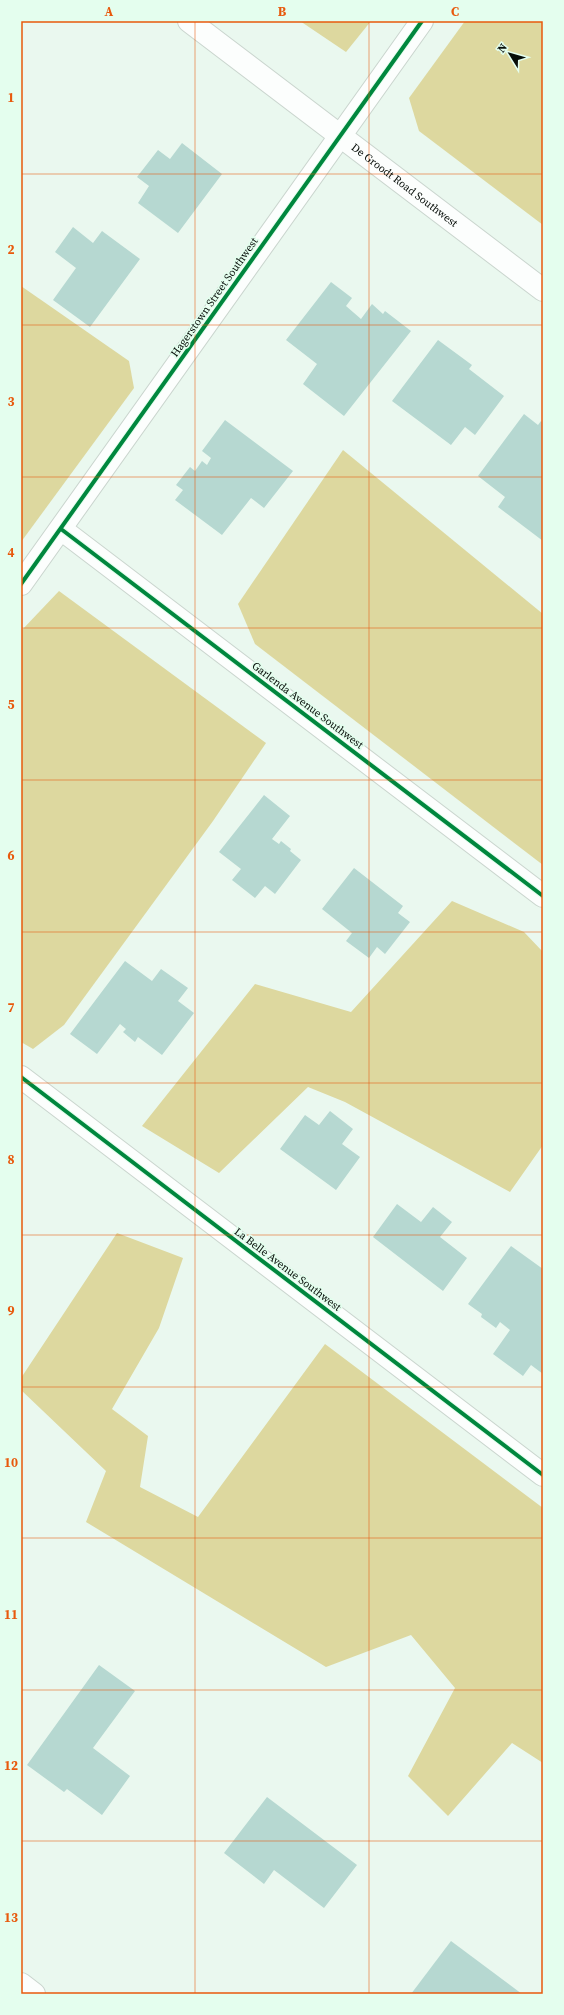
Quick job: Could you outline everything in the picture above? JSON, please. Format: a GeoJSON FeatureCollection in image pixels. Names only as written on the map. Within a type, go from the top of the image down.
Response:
{"type":"FeatureCollection","features":[{"type":"Feature","properties":{"kind":"street","name":"De Groodt Road Southwest"},"geometry":{"type":"LineString","coordinates":[[189,21],[543,290]]}},
{"type":"Feature","properties":{"kind":"street","name":"Hagerstown Street Southwest"},"geometry":{"type":"LineString","coordinates":[[21,584],[422,21]]}},
{"type":"Feature","properties":{"kind":"street","name":"Garlenda Avenue Southwest"},"geometry":{"type":"LineString","coordinates":[[61,528],[543,896]]}},
{"type":"Feature","properties":{"kind":"street","name":"La Belle Avenue Southwest"},"geometry":{"type":"LineString","coordinates":[[21,1077],[543,1475]]}},
{"type":"Feature","properties":{"kind":"street"},"geometry":{"type":"LineString","coordinates":[[21,1984],[34,1994]]}},
{"type":"Feature","properties":{"kind":"shaded area"},"geometry":{"type":"Polygon","coordinates":[[[300,21],[371,21],[346,52],[300,21]]]}},
{"type":"Feature","properties":{"kind":"shaded area"},"geometry":{"type":"Polygon","coordinates":[[[465,21],[543,21],[543,225],[419,131],[409,98],[465,21]]]}},
{"type":"Feature","properties":{"kind":"shaded area"},"geometry":{"type":"Polygon","coordinates":[[[21,286],[129,361],[134,388],[21,542],[21,286]]]}},
{"type":"Feature","properties":{"kind":"shaded area"},"geometry":{"type":"Polygon","coordinates":[[[343,450],[543,614],[543,865],[255,644],[238,604],[343,450]]]}},
{"type":"Feature","properties":{"kind":"shaded area"},"geometry":{"type":"Polygon","coordinates":[[[59,591],[266,743],[213,821],[64,1025],[33,1049],[21,1042],[21,631],[59,591]]]}},
{"type":"Feature","properties":{"kind":"shaded area"},"geometry":{"type":"Polygon","coordinates":[[[452,901],[524,932],[543,952],[543,1145],[510,1192],[345,1102],[308,1087],[219,1173],[142,1126],[255,984],[351,1012],[452,901]]]}},
{"type":"Feature","properties":{"kind":"shaded area"},"geometry":{"type":"Polygon","coordinates":[[[117,1233],[183,1258],[159,1328],[112,1409],[148,1436],[140,1487],[198,1517],[325,1344],[543,1508],[543,1763],[512,1743],[448,1816],[408,1776],[455,1688],[411,1635],[326,1667],[86,1522],[106,1471],[21,1390],[21,1378],[117,1233]]]}},
{"type":"Feature","properties":{"kind":"building"},"geometry":{"type":"Polygon","coordinates":[[[182,143],[222,174],[178,233],[138,203],[149,186],[137,177],[158,150],[170,159],[182,143]]]}},
{"type":"Feature","properties":{"kind":"building"},"geometry":{"type":"Polygon","coordinates":[[[73,227],[93,243],[102,231],[140,259],[90,327],[53,300],[76,268],[55,252],[73,227]]]}},
{"type":"Feature","properties":{"kind":"building"},"geometry":{"type":"Polygon","coordinates":[[[331,282],[352,298],[346,306],[361,319],[372,304],[383,314],[385,311],[411,331],[344,416],[303,384],[317,364],[286,340],[331,282]]]}},
{"type":"Feature","properties":{"kind":"building"},"geometry":{"type":"Polygon","coordinates":[[[438,340],[472,365],[469,369],[504,396],[475,435],[465,427],[451,445],[392,401],[438,340]]]}},
{"type":"Feature","properties":{"kind":"building"},"geometry":{"type":"Polygon","coordinates":[[[524,414],[538,425],[541,421],[543,423],[543,541],[498,507],[505,497],[478,476],[524,414]]]}},
{"type":"Feature","properties":{"kind":"building"},"geometry":{"type":"Polygon","coordinates":[[[225,420],[293,471],[264,508],[251,498],[222,535],[175,500],[183,490],[176,485],[190,467],[195,471],[202,461],[207,465],[211,458],[202,451],[225,420]]]}},
{"type":"Feature","properties":{"kind":"building"},"geometry":{"type":"Polygon","coordinates":[[[264,795],[290,816],[272,839],[279,844],[281,841],[301,860],[275,894],[265,886],[255,898],[232,880],[241,869],[219,852],[264,795]]]}},
{"type":"Feature","properties":{"kind":"building"},"geometry":{"type":"Polygon","coordinates":[[[354,868],[403,906],[398,913],[410,922],[385,954],[377,947],[369,958],[346,941],[352,933],[322,909],[354,868]]]}},
{"type":"Feature","properties":{"kind":"building"},"geometry":{"type":"Polygon","coordinates":[[[125,961],[152,981],[161,969],[188,988],[178,1001],[194,1013],[162,1055],[138,1037],[135,1042],[123,1032],[126,1029],[120,1024],[97,1054],[70,1034],[125,961]]]}},
{"type":"Feature","properties":{"kind":"building"},"geometry":{"type":"Polygon","coordinates":[[[330,1111],[353,1129],[342,1144],[360,1157],[336,1190],[280,1149],[305,1115],[319,1125],[330,1111]]]}},
{"type":"Feature","properties":{"kind":"building"},"geometry":{"type":"Polygon","coordinates":[[[397,1204],[421,1222],[433,1207],[452,1222],[440,1237],[467,1258],[443,1291],[373,1237],[397,1204]]]}},
{"type":"Feature","properties":{"kind":"building"},"geometry":{"type":"Polygon","coordinates":[[[511,1246],[543,1269],[543,1374],[531,1365],[523,1376],[493,1354],[510,1330],[500,1322],[496,1328],[481,1317],[482,1314],[468,1304],[511,1246]]]}},
{"type":"Feature","properties":{"kind":"building"},"geometry":{"type":"Polygon","coordinates":[[[99,1665],[135,1691],[93,1748],[130,1776],[102,1815],[67,1789],[64,1792],[27,1765],[99,1665]]]}},
{"type":"Feature","properties":{"kind":"building"},"geometry":{"type":"Polygon","coordinates":[[[267,1797],[357,1865],[324,1908],[274,1870],[264,1884],[224,1853],[267,1797]]]}},
{"type":"Feature","properties":{"kind":"building"},"geometry":{"type":"Polygon","coordinates":[[[451,1941],[522,1994],[411,1994],[451,1941]]]}},
{"type":"Feature","properties":{"kind":"cycle path"},"geometry":{"type":"LineString","coordinates":[[21,584],[422,21]]}},
{"type":"Feature","properties":{"kind":"cycle path"},"geometry":{"type":"LineString","coordinates":[[61,529],[543,896]]}},
{"type":"Feature","properties":{"kind":"cycle path"},"geometry":{"type":"LineString","coordinates":[[21,1077],[543,1475]]}}]}
